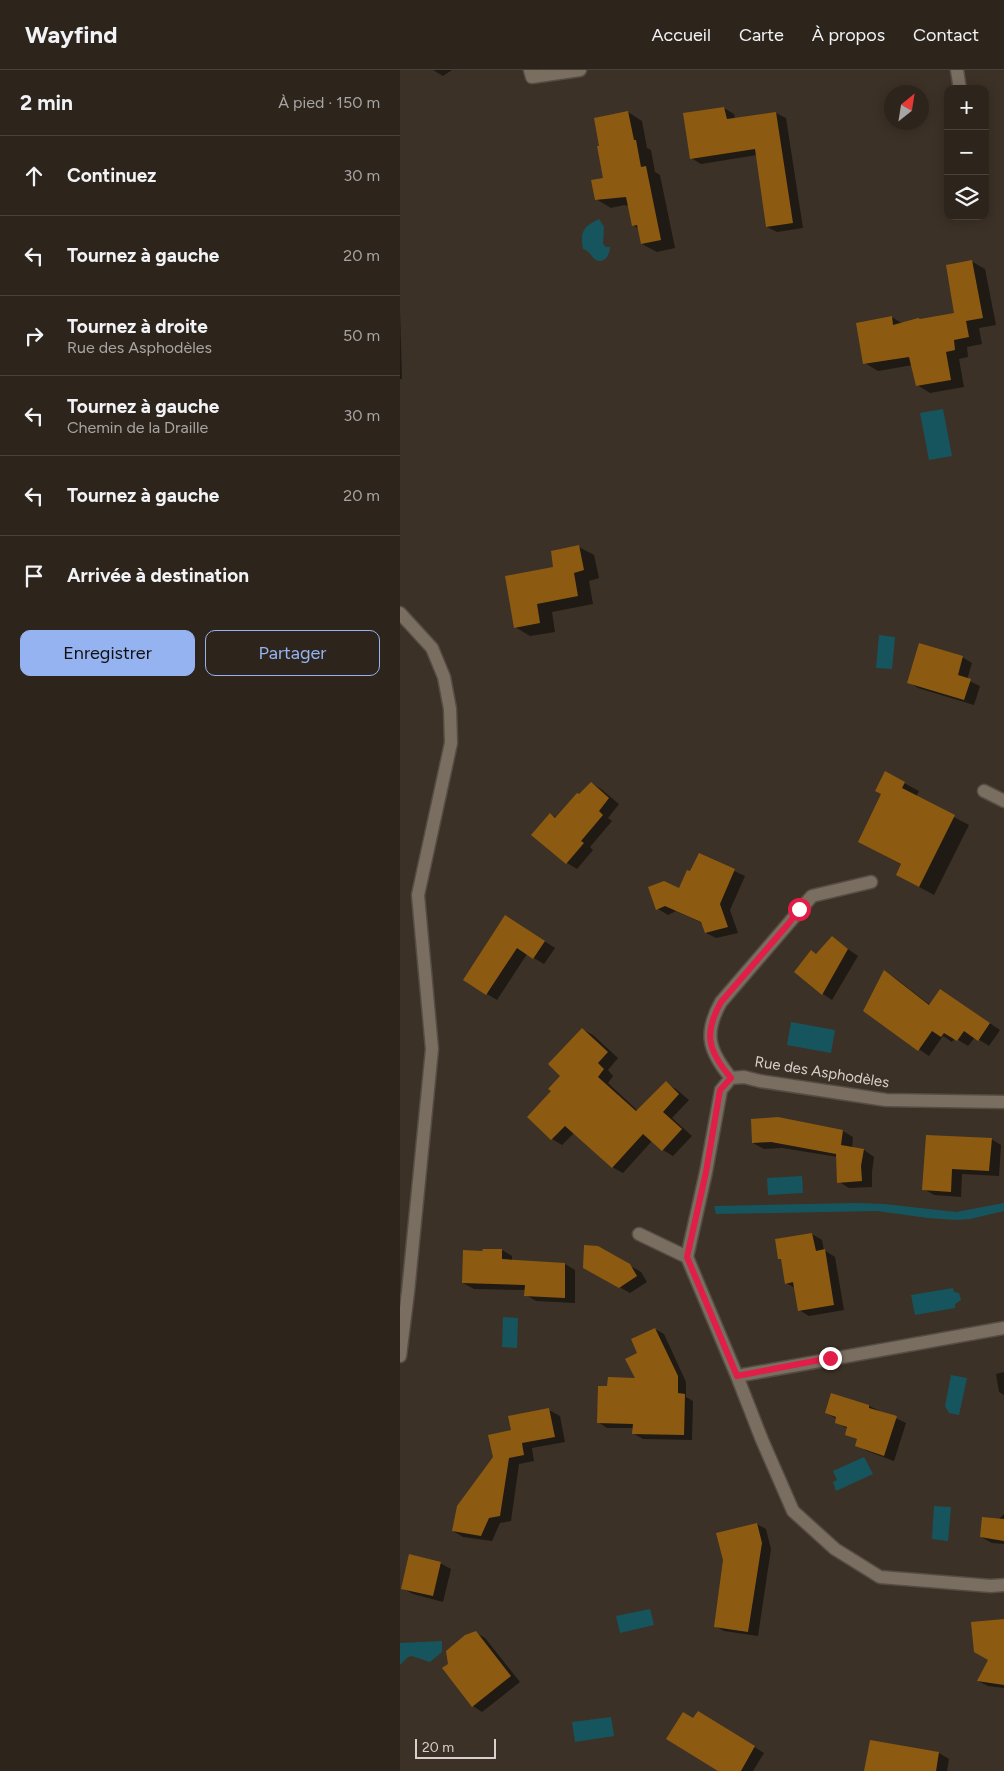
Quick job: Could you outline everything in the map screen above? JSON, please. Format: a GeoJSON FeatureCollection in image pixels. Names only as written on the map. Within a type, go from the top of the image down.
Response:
{"type":"FeatureCollection","features":[{"type":"Feature","properties":{"kind":"street"},"geometry":{"type":"LineString","coordinates":[[531,74],[580,70]]}},
{"type":"Feature","properties":{"kind":"street"},"geometry":{"type":"LineString","coordinates":[[958,70],[960,85]]}},
{"type":"Feature","properties":{"kind":"street"},"geometry":{"type":"LineString","coordinates":[[400,613],[432,648],[444,677],[450,709],[451,744],[418,895],[432,1049],[400,1356]]}},
{"type":"Feature","properties":{"kind":"street"},"geometry":{"type":"LineString","coordinates":[[984,791],[1004,801]]}},
{"type":"Feature","properties":{"kind":"street"},"geometry":{"type":"LineString","coordinates":[[871,882],[812,896],[721,1002],[713,1017],[709,1036],[717,1061],[731,1078],[720,1090],[706,1172],[687,1257],[793,1511],[835,1549],[880,1577],[991,1586],[1004,1585]]}},
{"type":"Feature","properties":{"kind":"street","name":"Rue des Asphodèles"},"geometry":{"type":"LineString","coordinates":[[731,1078],[744,1077],[886,1100],[1004,1102]]}},
{"type":"Feature","properties":{"kind":"street"},"geometry":{"type":"LineString","coordinates":[[639,1234],[687,1257]]}},
{"type":"Feature","properties":{"kind":"street"},"geometry":{"type":"LineString","coordinates":[[737,1376],[1004,1328]]}},
{"type":"Feature","properties":{"kind":"water"},"geometry":{"type":"Polygon","coordinates":[[[599,219],[604,227],[603,244],[606,247],[610,247],[609,253],[602,261],[594,259],[583,249],[582,238],[586,227],[599,219]]]}},
{"type":"Feature","properties":{"kind":"water"},"geometry":{"type":"Polygon","coordinates":[[[943,409],[952,456],[929,460],[920,413],[943,409]]]}},
{"type":"Feature","properties":{"kind":"water"},"geometry":{"type":"Polygon","coordinates":[[[879,635],[895,637],[892,669],[876,668],[879,635]]]}},
{"type":"Feature","properties":{"kind":"water"},"geometry":{"type":"Polygon","coordinates":[[[791,1022],[835,1030],[831,1053],[787,1045],[791,1022]]]}},
{"type":"Feature","properties":{"kind":"water"},"geometry":{"type":"Polygon","coordinates":[[[802,1176],[803,1193],[768,1195],[767,1178],[802,1176]]]}},
{"type":"Feature","properties":{"kind":"water"},"geometry":{"type":"Polygon","coordinates":[[[1004,1203],[1004,1211],[957,1220],[877,1211],[716,1214],[714,1206],[884,1204],[956,1212],[1004,1203]]]}},
{"type":"Feature","properties":{"kind":"water"},"geometry":{"type":"Polygon","coordinates":[[[953,1288],[954,1292],[959,1293],[961,1300],[955,1304],[955,1308],[915,1315],[911,1295],[953,1288]]]}},
{"type":"Feature","properties":{"kind":"water"},"geometry":{"type":"Polygon","coordinates":[[[503,1317],[518,1318],[517,1348],[502,1347],[503,1317]]]}},
{"type":"Feature","properties":{"kind":"water"},"geometry":{"type":"Polygon","coordinates":[[[951,1375],[967,1378],[959,1415],[949,1413],[945,1406],[951,1375]]]}},
{"type":"Feature","properties":{"kind":"water"},"geometry":{"type":"Polygon","coordinates":[[[864,1457],[873,1474],[836,1491],[833,1482],[837,1480],[833,1471],[864,1457]]]}},
{"type":"Feature","properties":{"kind":"water"},"geometry":{"type":"Polygon","coordinates":[[[934,1506],[951,1507],[948,1541],[932,1539],[934,1506]]]}},
{"type":"Feature","properties":{"kind":"water"},"geometry":{"type":"Polygon","coordinates":[[[650,1609],[654,1625],[620,1633],[616,1616],[650,1609]]]}},
{"type":"Feature","properties":{"kind":"water"},"geometry":{"type":"Polygon","coordinates":[[[442,1641],[442,1652],[430,1662],[412,1656],[408,1657],[400,1665],[400,1643],[442,1641]]]}},
{"type":"Feature","properties":{"kind":"water"},"geometry":{"type":"Polygon","coordinates":[[[611,1717],[614,1736],[575,1742],[572,1722],[611,1717]]]}},
{"type":"Feature","properties":{"kind":"building"},"geometry":{"type":"Polygon","coordinates":[[[724,107],[727,119],[776,112],[793,223],[766,227],[755,149],[690,159],[683,113],[724,107]]]}},
{"type":"Feature","properties":{"kind":"building"},"geometry":{"type":"Polygon","coordinates":[[[628,111],[641,167],[646,166],[661,240],[641,244],[637,225],[632,226],[626,197],[595,200],[591,180],[603,178],[594,118],[628,111]]]}},
{"type":"Feature","properties":{"kind":"building"},"geometry":{"type":"Polygon","coordinates":[[[972,260],[983,318],[966,321],[969,337],[954,340],[955,350],[946,352],[951,380],[916,386],[909,357],[863,364],[856,323],[892,316],[893,325],[918,318],[954,313],[946,265],[972,260]]]}},
{"type":"Feature","properties":{"kind":"building"},"geometry":{"type":"Polygon","coordinates":[[[579,545],[584,570],[574,573],[578,596],[537,604],[540,623],[514,628],[505,576],[553,567],[551,551],[579,545]]]}},
{"type":"Feature","properties":{"kind":"building"},"geometry":{"type":"Polygon","coordinates":[[[919,643],[963,656],[958,675],[971,679],[964,700],[907,683],[919,643]]]}},
{"type":"Feature","properties":{"kind":"building"},"geometry":{"type":"Polygon","coordinates":[[[885,771],[905,782],[902,788],[955,815],[919,887],[896,875],[901,864],[858,842],[881,794],[875,791],[885,771]]]}},
{"type":"Feature","properties":{"kind":"building"},"geometry":{"type":"Polygon","coordinates":[[[591,782],[609,798],[599,811],[603,815],[581,841],[584,843],[566,864],[531,835],[550,813],[555,818],[577,793],[579,794],[591,782]]]}},
{"type":"Feature","properties":{"kind":"building"},"geometry":{"type":"Polygon","coordinates":[[[699,853],[735,869],[720,904],[728,927],[705,933],[701,922],[665,906],[656,910],[648,887],[664,881],[679,888],[687,870],[690,871],[699,853]]]}},
{"type":"Feature","properties":{"kind":"building"},"geometry":{"type":"Polygon","coordinates":[[[505,915],[545,941],[533,959],[517,948],[486,995],[463,980],[505,915]]]}},
{"type":"Feature","properties":{"kind":"building"},"geometry":{"type":"Polygon","coordinates":[[[832,936],[848,949],[822,995],[794,972],[811,950],[816,954],[832,936]]]}},
{"type":"Feature","properties":{"kind":"building"},"geometry":{"type":"Polygon","coordinates":[[[884,970],[929,1005],[940,989],[990,1023],[978,1041],[964,1031],[957,1041],[944,1033],[941,1037],[932,1031],[918,1051],[863,1011],[884,970]]]}},
{"type":"Feature","properties":{"kind":"building"},"geometry":{"type":"Polygon","coordinates":[[[582,1028],[608,1052],[598,1063],[604,1069],[598,1077],[636,1111],[666,1081],[679,1094],[663,1112],[682,1129],[662,1151],[643,1134],[612,1168],[565,1126],[551,1140],[527,1117],[551,1091],[548,1089],[560,1076],[548,1064],[582,1028]]]}},
{"type":"Feature","properties":{"kind":"building"},"geometry":{"type":"Polygon","coordinates":[[[778,1117],[843,1130],[841,1145],[864,1149],[861,1166],[862,1181],[837,1183],[836,1154],[771,1142],[752,1143],[751,1119],[778,1117]]]}},
{"type":"Feature","properties":{"kind":"building"},"geometry":{"type":"Polygon","coordinates":[[[926,1135],[992,1138],[989,1171],[952,1169],[951,1192],[922,1190],[926,1135]]]}},
{"type":"Feature","properties":{"kind":"building"},"geometry":{"type":"Polygon","coordinates":[[[812,1233],[816,1251],[825,1249],[834,1305],[798,1311],[793,1282],[785,1284],[781,1259],[778,1259],[775,1239],[812,1233]]]}},
{"type":"Feature","properties":{"kind":"building"},"geometry":{"type":"Polygon","coordinates":[[[584,1245],[598,1246],[630,1264],[637,1276],[619,1288],[583,1268],[584,1245]]]}},
{"type":"Feature","properties":{"kind":"building"},"geometry":{"type":"Polygon","coordinates":[[[483,1249],[502,1249],[502,1259],[565,1263],[565,1298],[524,1296],[525,1285],[462,1283],[463,1250],[482,1251],[483,1249]]]}},
{"type":"Feature","properties":{"kind":"building"},"geometry":{"type":"Polygon","coordinates":[[[655,1328],[678,1376],[678,1393],[685,1394],[684,1435],[632,1434],[633,1424],[597,1423],[598,1386],[607,1386],[608,1377],[635,1378],[625,1359],[637,1353],[631,1339],[655,1328]]]}},
{"type":"Feature","properties":{"kind":"building"},"geometry":{"type":"Polygon","coordinates":[[[831,1393],[869,1405],[869,1408],[897,1416],[884,1456],[855,1446],[857,1439],[845,1435],[847,1427],[835,1423],[836,1417],[825,1413],[831,1393]]]}},
{"type":"Feature","properties":{"kind":"building"},"geometry":{"type":"Polygon","coordinates":[[[549,1408],[555,1437],[522,1443],[524,1455],[509,1458],[500,1516],[489,1518],[481,1536],[452,1531],[457,1506],[493,1457],[488,1435],[511,1430],[508,1416],[549,1408]]]}},
{"type":"Feature","properties":{"kind":"building"},"geometry":{"type":"Polygon","coordinates":[[[982,1517],[1004,1519],[1004,1541],[980,1537],[982,1517]]]}},
{"type":"Feature","properties":{"kind":"building"},"geometry":{"type":"Polygon","coordinates":[[[757,1523],[762,1543],[748,1632],[714,1627],[723,1560],[716,1533],[757,1523]]]}},
{"type":"Feature","properties":{"kind":"building"},"geometry":{"type":"Polygon","coordinates":[[[409,1554],[441,1562],[433,1596],[401,1589],[409,1554]]]}},
{"type":"Feature","properties":{"kind":"building"},"geometry":{"type":"Polygon","coordinates":[[[1004,1619],[1004,1685],[977,1681],[988,1660],[974,1652],[971,1622],[1004,1619]]]}},
{"type":"Feature","properties":{"kind":"building"},"geometry":{"type":"Polygon","coordinates":[[[476,1631],[511,1676],[472,1707],[442,1668],[448,1664],[446,1651],[465,1635],[476,1631]]]}},
{"type":"Feature","properties":{"kind":"building"},"geometry":{"type":"Polygon","coordinates":[[[698,1711],[755,1746],[741,1771],[718,1771],[666,1739],[683,1712],[693,1718],[698,1711]]]}},
{"type":"Feature","properties":{"kind":"building"},"geometry":{"type":"Polygon","coordinates":[[[870,1740],[939,1752],[936,1771],[864,1771],[870,1740]]]}},
{"type":"Feature","properties":{"kind":"route"},"geometry":{"type":"LineString","coordinates":[[799,909],[721,1002],[713,1017],[709,1036],[717,1061],[731,1078],[720,1090],[706,1172],[687,1257],[737,1376],[830,1358]]}}]}
